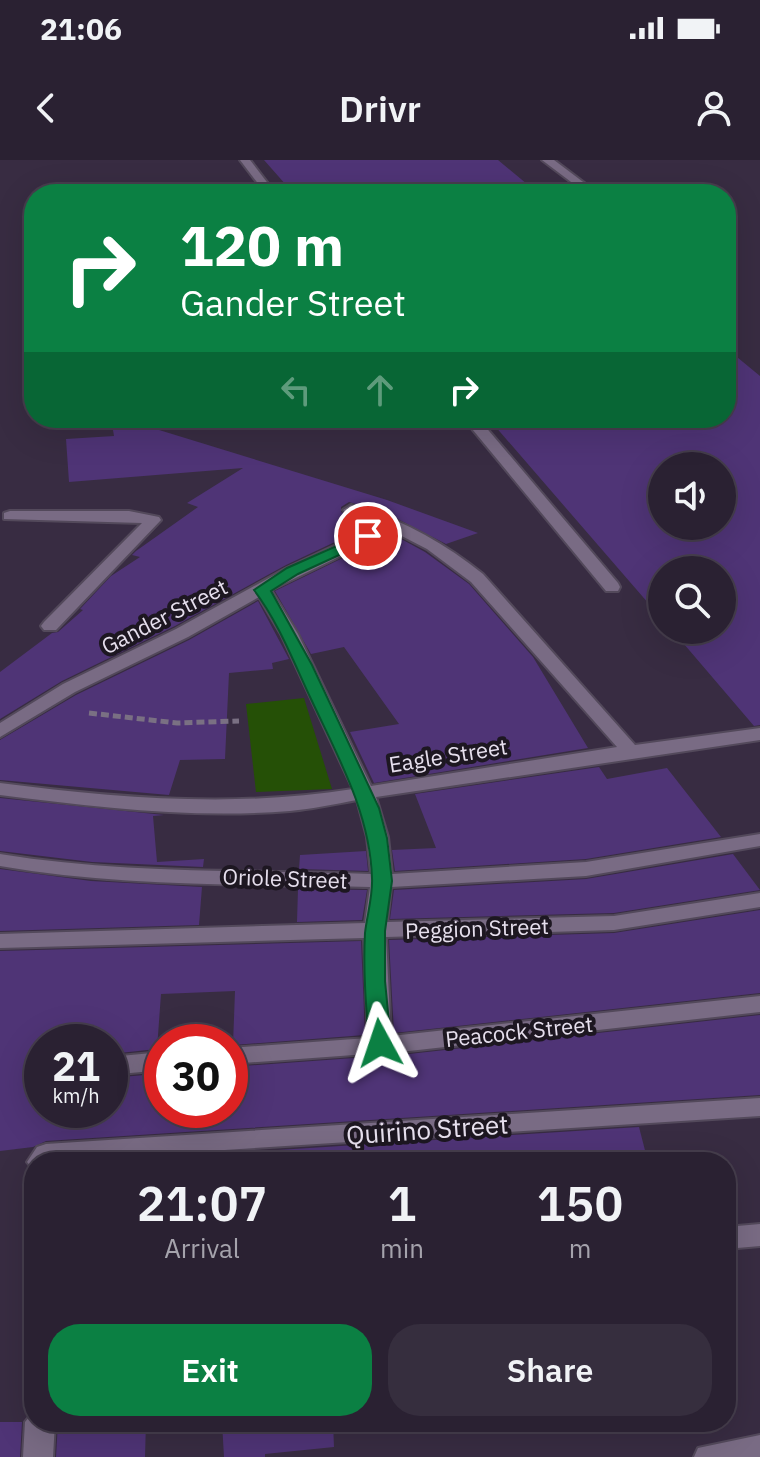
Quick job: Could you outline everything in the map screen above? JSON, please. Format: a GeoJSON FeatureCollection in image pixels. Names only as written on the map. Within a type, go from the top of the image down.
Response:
{"type":"FeatureCollection","features":[{"type":"Feature","properties":{"kind":"street"},"geometry":{"type":"LineString","coordinates":[[245,160],[263,184]]}},
{"type":"Feature","properties":{"kind":"street"},"geometry":{"type":"LineString","coordinates":[[547,160],[580,184]]}},
{"type":"Feature","properties":{"kind":"street"},"geometry":{"type":"LineString","coordinates":[[478,428],[612,587]]}},
{"type":"Feature","properties":{"kind":"street"},"geometry":{"type":"LineString","coordinates":[[351,510],[394,524],[454,558],[477,578],[630,751]]}},
{"type":"Feature","properties":{"kind":"street"},"geometry":{"type":"LineString","coordinates":[[10,516],[129,516],[153,520],[50,626]]}},
{"type":"Feature","properties":{"kind":"street","name":"Gander Street"},"geometry":{"type":"LineString","coordinates":[[0,731],[45,702],[293,571],[394,524]]}},
{"type":"Feature","properties":{"kind":"street"},"geometry":{"type":"LineString","coordinates":[[262,590],[271,600],[365,794],[378,838],[382,881],[375,931],[375,981],[380,1043]]}},
{"type":"Feature","properties":{"kind":"street","name":"Eagle Street"},"geometry":{"type":"LineString","coordinates":[[0,789],[78,799],[205,806],[290,805],[630,751],[760,734]]}},
{"type":"Feature","properties":{"kind":"street","name":"Oriole Street"},"geometry":{"type":"LineString","coordinates":[[0,860],[47,868],[141,874],[382,881],[586,869],[760,840]]}},
{"type":"Feature","properties":{"kind":"street","name":"Peggion Street"},"geometry":{"type":"LineString","coordinates":[[0,941],[614,923],[760,900]]}},
{"type":"Feature","properties":{"kind":"street","name":"Peacock Street"},"geometry":{"type":"LineString","coordinates":[[248,1054],[409,1043],[760,1004]]}},
{"type":"Feature","properties":{"kind":"street","name":"Quirino Street"},"geometry":{"type":"LineString","coordinates":[[127,1152],[760,1107]]}},
{"type":"Feature","properties":{"kind":"street"},"geometry":{"type":"LineString","coordinates":[[736,1237],[760,1235]]}},
{"type":"Feature","properties":{"kind":"street"},"geometry":{"type":"LineString","coordinates":[[38,1457],[39,1432]]}},
{"type":"Feature","properties":{"kind":"street"},"geometry":{"type":"LineString","coordinates":[[709,1457],[760,1448]]}},
{"type":"Feature","properties":{"kind":"path"},"geometry":{"type":"LineString","coordinates":[[45,702],[128,720],[200,724],[239,721]]}},
{"type":"Feature","properties":{"kind":"green space"},"geometry":{"type":"Polygon","coordinates":[[[304,698],[332,789],[256,792],[246,704],[304,698]]]}},
{"type":"Feature","properties":{"kind":"building"},"geometry":{"type":"Polygon","coordinates":[[[264,160],[498,160],[527,184],[285,184],[264,160]]]}},
{"type":"Feature","properties":{"kind":"building"},"geometry":{"type":"Polygon","coordinates":[[[736,356],[760,376],[760,725],[754,726],[684,644],[736,644],[736,556],[648,556],[648,603],[497,428],[736,428],[736,356]]]}},
{"type":"Feature","properties":{"kind":"building"},"geometry":{"type":"Polygon","coordinates":[[[113,428],[153,428],[387,500],[478,533],[446,544],[388,514],[349,502],[341,507],[341,512],[371,525],[286,565],[175,626],[62,681],[0,719],[0,672],[52,633],[58,632],[83,610],[80,609],[111,576],[140,557],[132,555],[136,551],[198,507],[187,503],[243,468],[69,482],[66,439],[114,436],[113,428]]]}},
{"type":"Feature","properties":{"kind":"building"},"geometry":{"type":"Polygon","coordinates":[[[392,534],[425,552],[469,584],[533,657],[588,748],[374,783],[350,732],[399,724],[344,647],[311,654],[275,591],[392,534]]]}},
{"type":"Feature","properties":{"kind":"building"},"geometry":{"type":"Polygon","coordinates":[[[258,601],[289,659],[272,663],[273,669],[229,673],[225,759],[180,760],[169,795],[0,780],[0,740],[76,695],[189,640],[258,601]]]}},
{"type":"Feature","properties":{"kind":"building"},"geometry":{"type":"Polygon","coordinates":[[[599,767],[607,779],[667,768],[721,837],[586,859],[395,871],[392,850],[436,848],[415,794],[599,767]]]}},
{"type":"Feature","properties":{"kind":"building"},"geometry":{"type":"Polygon","coordinates":[[[0,798],[164,815],[153,816],[157,862],[204,859],[203,867],[92,862],[0,851],[0,798]]]}},
{"type":"Feature","properties":{"kind":"building"},"geometry":{"type":"Polygon","coordinates":[[[366,851],[368,871],[299,869],[300,855],[366,851]]]}},
{"type":"Feature","properties":{"kind":"building"},"geometry":{"type":"Polygon","coordinates":[[[733,854],[760,890],[614,913],[390,919],[394,890],[586,879],[733,854]]]}},
{"type":"Feature","properties":{"kind":"building"},"geometry":{"type":"Polygon","coordinates":[[[0,869],[91,881],[202,887],[199,925],[0,931],[0,869]]]}},
{"type":"Feature","properties":{"kind":"building"},"geometry":{"type":"Polygon","coordinates":[[[298,889],[367,890],[362,920],[297,922],[298,889]]]}},
{"type":"Feature","properties":{"kind":"building"},"geometry":{"type":"Polygon","coordinates":[[[760,910],[760,993],[394,1033],[389,940],[614,933],[760,910]]]}},
{"type":"Feature","properties":{"kind":"building"},"geometry":{"type":"Polygon","coordinates":[[[361,941],[365,1035],[248,1044],[248,1024],[234,1024],[235,991],[161,994],[159,1024],[144,1024],[144,1050],[128,1052],[128,1024],[24,1024],[24,1128],[128,1128],[128,1076],[144,1075],[144,1128],[248,1128],[46,1141],[33,1147],[0,1151],[0,951],[361,941]]]}},
{"type":"Feature","properties":{"kind":"building"},"geometry":{"type":"Polygon","coordinates":[[[760,1015],[760,1095],[248,1128],[248,1066],[409,1054],[760,1015]]]}},
{"type":"Feature","properties":{"kind":"building"},"geometry":{"type":"Polygon","coordinates":[[[639,1127],[645,1152],[246,1152],[639,1127]]]}},
{"type":"Feature","properties":{"kind":"building"},"geometry":{"type":"Polygon","coordinates":[[[0,1422],[22,1422],[20,1457],[0,1457],[0,1422]]]}},
{"type":"Feature","properties":{"kind":"building"},"geometry":{"type":"Polygon","coordinates":[[[57,1432],[146,1432],[145,1457],[56,1457],[57,1432]]]}},
{"type":"Feature","properties":{"kind":"building"},"geometry":{"type":"Polygon","coordinates":[[[223,1432],[333,1432],[334,1447],[265,1454],[265,1457],[224,1457],[223,1432]]]}},
{"type":"Feature","properties":{"kind":"route"},"geometry":{"type":"LineString","coordinates":[[368,536],[293,571],[262,590],[271,600],[304,665],[365,794],[378,838],[382,881],[375,931],[375,981],[380,1043]]}}]}
